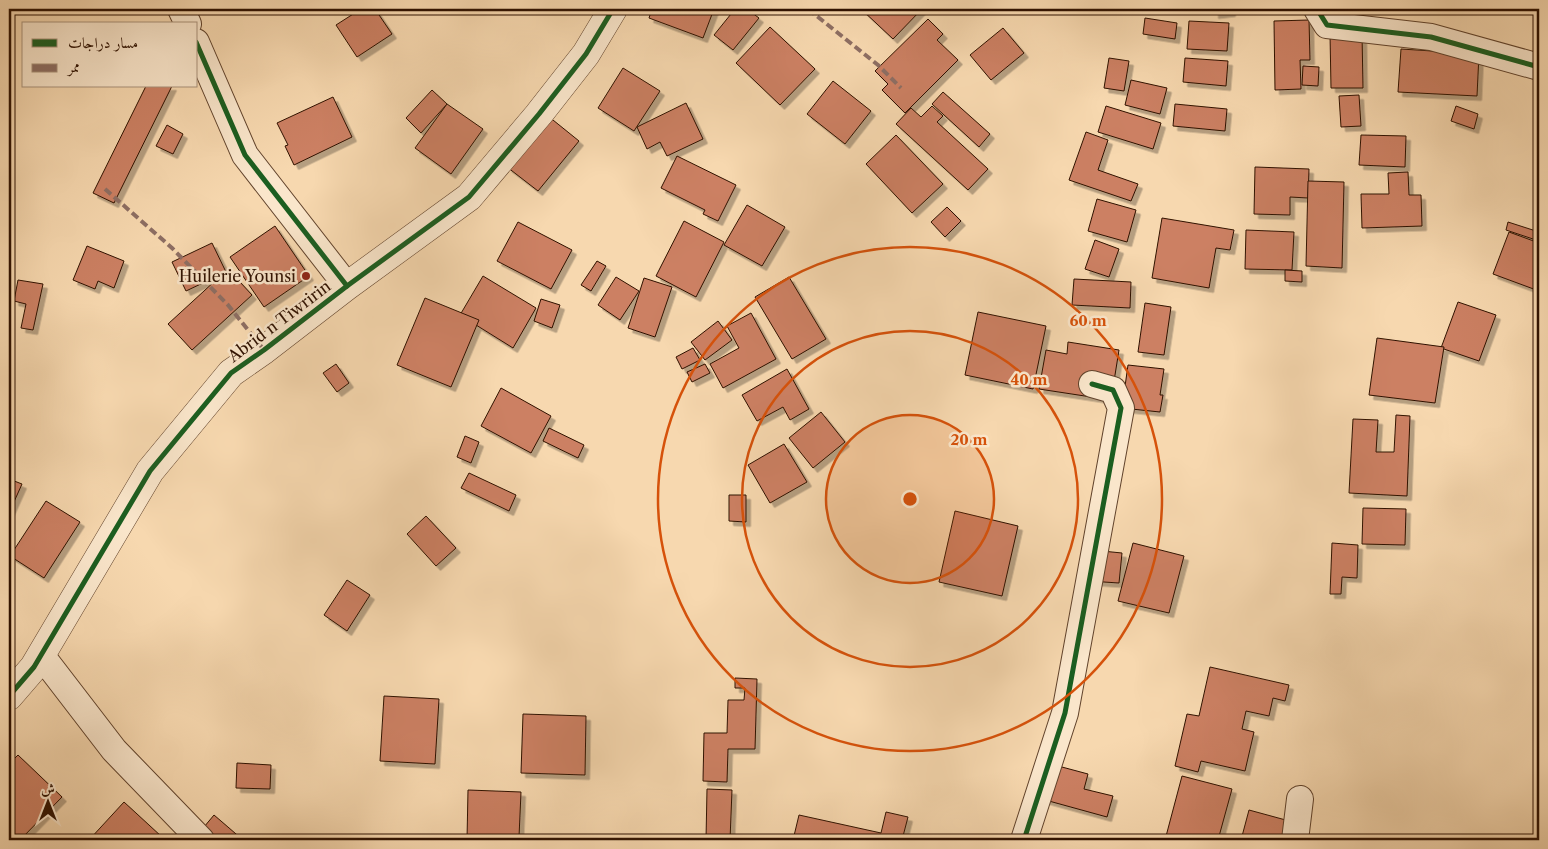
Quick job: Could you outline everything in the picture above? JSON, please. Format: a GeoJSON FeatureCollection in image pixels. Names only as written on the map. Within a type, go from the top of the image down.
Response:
{"type":"FeatureCollection","features":[{"type":"Feature","properties":{"kind":"street"},"geometry":{"type":"LineString","coordinates":[[181,9],[187,22]]}},
{"type":"Feature","properties":{"kind":"street","name":"Abrid n Tiwririn"},"geometry":{"type":"LineString","coordinates":[[9,696],[34,667],[150,471],[231,373],[469,197],[539,114],[586,54],[613,9]]}},
{"type":"Feature","properties":{"kind":"street"},"geometry":{"type":"LineString","coordinates":[[1317,9],[1327,25],[1432,37],[1539,67]]}},
{"type":"Feature","properties":{"kind":"street"},"geometry":{"type":"LineString","coordinates":[[198,47],[245,155],[347,286]]}},
{"type":"Feature","properties":{"kind":"street"},"geometry":{"type":"LineString","coordinates":[[1024,840],[1065,713],[1121,408],[1113,390],[1092,384]]}},
{"type":"Feature","properties":{"kind":"street"},"geometry":{"type":"LineString","coordinates":[[41,655],[114,750],[201,840]]}},
{"type":"Feature","properties":{"kind":"street"},"geometry":{"type":"LineString","coordinates":[[1295,840],[1300,799]]}},
{"type":"Feature","properties":{"kind":"building"},"geometry":{"type":"Polygon","coordinates":[[[361,9],[375,9],[392,34],[357,57],[336,25],[361,9]]]}},
{"type":"Feature","properties":{"kind":"building"},"geometry":{"type":"Polygon","coordinates":[[[652,9],[714,9],[703,38],[649,18],[652,9]]]}},
{"type":"Feature","properties":{"kind":"building"},"geometry":{"type":"Polygon","coordinates":[[[735,9],[747,9],[759,18],[733,50],[714,35],[735,9]]]}},
{"type":"Feature","properties":{"kind":"building"},"geometry":{"type":"Polygon","coordinates":[[[861,9],[922,9],[893,39],[861,9]]]}},
{"type":"Feature","properties":{"kind":"building"},"geometry":{"type":"Polygon","coordinates":[[[1214,9],[1231,9],[1231,12],[1214,14],[1214,9]]]}},
{"type":"Feature","properties":{"kind":"building"},"geometry":{"type":"Polygon","coordinates":[[[1145,18],[1177,23],[1175,39],[1143,34],[1145,18]]]}},
{"type":"Feature","properties":{"kind":"building"},"geometry":{"type":"Polygon","coordinates":[[[928,19],[943,34],[937,40],[958,60],[905,113],[882,90],[888,84],[875,71],[928,19]]]}},
{"type":"Feature","properties":{"kind":"building"},"geometry":{"type":"Polygon","coordinates":[[[1309,20],[1310,60],[1300,60],[1301,89],[1275,90],[1274,21],[1309,20]]]}},
{"type":"Feature","properties":{"kind":"building"},"geometry":{"type":"Polygon","coordinates":[[[1189,21],[1229,23],[1227,51],[1187,49],[1189,21]]]}},
{"type":"Feature","properties":{"kind":"building"},"geometry":{"type":"Polygon","coordinates":[[[770,27],[815,69],[780,105],[736,63],[770,27]]]}},
{"type":"Feature","properties":{"kind":"building"},"geometry":{"type":"Polygon","coordinates":[[[1003,28],[1024,53],[991,80],[970,55],[1003,28]]]}},
{"type":"Feature","properties":{"kind":"building"},"geometry":{"type":"Polygon","coordinates":[[[1330,34],[1362,34],[1363,88],[1331,88],[1330,34]]]}},
{"type":"Feature","properties":{"kind":"building"},"geometry":{"type":"Polygon","coordinates":[[[1401,49],[1479,54],[1477,96],[1398,92],[1401,49]]]}},
{"type":"Feature","properties":{"kind":"building"},"geometry":{"type":"Polygon","coordinates":[[[1109,58],[1129,61],[1124,91],[1104,88],[1109,58]]]}},
{"type":"Feature","properties":{"kind":"building"},"geometry":{"type":"Polygon","coordinates":[[[1185,58],[1228,61],[1226,86],[1183,82],[1185,58]]]}},
{"type":"Feature","properties":{"kind":"building"},"geometry":{"type":"Polygon","coordinates":[[[1303,66],[1319,67],[1318,86],[1302,85],[1303,66]]]}},
{"type":"Feature","properties":{"kind":"building"},"geometry":{"type":"Polygon","coordinates":[[[623,68],[660,91],[634,131],[598,108],[623,68]]]}},
{"type":"Feature","properties":{"kind":"building"},"geometry":{"type":"Polygon","coordinates":[[[1131,80],[1167,88],[1160,114],[1125,105],[1131,80]]]}},
{"type":"Feature","properties":{"kind":"building"},"geometry":{"type":"Polygon","coordinates":[[[833,81],[871,111],[845,144],[807,114],[833,81]]]}},
{"type":"Feature","properties":{"kind":"building"},"geometry":{"type":"Polygon","coordinates":[[[145,88],[171,88],[114,203],[93,193],[145,88]]]}},
{"type":"Feature","properties":{"kind":"building"},"geometry":{"type":"Polygon","coordinates":[[[432,90],[447,104],[421,133],[406,118],[432,90]]]}},
{"type":"Feature","properties":{"kind":"building"},"geometry":{"type":"Polygon","coordinates":[[[943,92],[990,134],[979,147],[932,104],[943,92]]]}},
{"type":"Feature","properties":{"kind":"building"},"geometry":{"type":"Polygon","coordinates":[[[1359,95],[1361,126],[1341,127],[1339,96],[1359,95]]]}},
{"type":"Feature","properties":{"kind":"building"},"geometry":{"type":"Polygon","coordinates":[[[333,97],[352,137],[294,165],[285,146],[288,145],[277,123],[333,97]]]}},
{"type":"Feature","properties":{"kind":"building"},"geometry":{"type":"Polygon","coordinates":[[[686,103],[703,139],[667,156],[660,142],[647,149],[637,127],[686,103]]]}},
{"type":"Feature","properties":{"kind":"building"},"geometry":{"type":"Polygon","coordinates":[[[447,104],[483,129],[451,174],[415,148],[447,104]]]}},
{"type":"Feature","properties":{"kind":"building"},"geometry":{"type":"Polygon","coordinates":[[[1175,104],[1227,109],[1225,131],[1173,126],[1175,104]]]}},
{"type":"Feature","properties":{"kind":"building"},"geometry":{"type":"Polygon","coordinates":[[[932,106],[943,116],[937,122],[988,169],[968,190],[896,124],[911,108],[921,117],[932,106]]]}},
{"type":"Feature","properties":{"kind":"building"},"geometry":{"type":"Polygon","coordinates":[[[1106,106],[1161,123],[1153,149],[1098,132],[1106,106]]]}},
{"type":"Feature","properties":{"kind":"building"},"geometry":{"type":"Polygon","coordinates":[[[1456,106],[1478,114],[1474,129],[1451,121],[1456,106]]]}},
{"type":"Feature","properties":{"kind":"building"},"geometry":{"type":"Polygon","coordinates":[[[548,116],[579,141],[538,191],[507,167],[548,116]]]}},
{"type":"Feature","properties":{"kind":"building"},"geometry":{"type":"Polygon","coordinates":[[[167,125],[183,134],[173,154],[156,146],[167,125]]]}},
{"type":"Feature","properties":{"kind":"building"},"geometry":{"type":"Polygon","coordinates":[[[1086,132],[1108,140],[1098,170],[1138,184],[1131,201],[1069,180],[1086,132]]]}},
{"type":"Feature","properties":{"kind":"building"},"geometry":{"type":"Polygon","coordinates":[[[896,135],[943,184],[912,213],[866,164],[896,135]]]}},
{"type":"Feature","properties":{"kind":"building"},"geometry":{"type":"Polygon","coordinates":[[[1361,135],[1406,136],[1405,167],[1359,165],[1361,135]]]}},
{"type":"Feature","properties":{"kind":"building"},"geometry":{"type":"Polygon","coordinates":[[[677,156],[736,185],[718,221],[703,214],[705,210],[661,188],[677,156]]]}},
{"type":"Feature","properties":{"kind":"building"},"geometry":{"type":"Polygon","coordinates":[[[1255,167],[1309,169],[1308,198],[1290,197],[1290,215],[1254,214],[1255,167]]]}},
{"type":"Feature","properties":{"kind":"building"},"geometry":{"type":"Polygon","coordinates":[[[1408,172],[1409,195],[1421,195],[1422,226],[1362,228],[1361,194],[1389,194],[1388,173],[1408,172]]]}},
{"type":"Feature","properties":{"kind":"building"},"geometry":{"type":"Polygon","coordinates":[[[1308,181],[1344,182],[1342,268],[1306,266],[1308,181]]]}},
{"type":"Feature","properties":{"kind":"building"},"geometry":{"type":"Polygon","coordinates":[[[1097,199],[1136,210],[1127,242],[1088,231],[1097,199]]]}},
{"type":"Feature","properties":{"kind":"building"},"geometry":{"type":"Polygon","coordinates":[[[747,205],[785,227],[762,266],[724,245],[747,205]]]}},
{"type":"Feature","properties":{"kind":"building"},"geometry":{"type":"Polygon","coordinates":[[[947,207],[961,221],[945,237],[931,222],[947,207]]]}},
{"type":"Feature","properties":{"kind":"building"},"geometry":{"type":"Polygon","coordinates":[[[1162,218],[1234,230],[1230,250],[1216,248],[1209,288],[1152,278],[1162,218]]]}},
{"type":"Feature","properties":{"kind":"building"},"geometry":{"type":"Polygon","coordinates":[[[684,221],[724,242],[696,297],[656,276],[684,221]]]}},
{"type":"Feature","properties":{"kind":"building"},"geometry":{"type":"Polygon","coordinates":[[[518,222],[572,250],[551,289],[497,261],[518,222]]]}},
{"type":"Feature","properties":{"kind":"building"},"geometry":{"type":"Polygon","coordinates":[[[1508,222],[1539,232],[1539,241],[1506,230],[1508,222]]]}},
{"type":"Feature","properties":{"kind":"building"},"geometry":{"type":"Polygon","coordinates":[[[275,226],[309,276],[264,307],[230,257],[275,226]]]}},
{"type":"Feature","properties":{"kind":"building"},"geometry":{"type":"Polygon","coordinates":[[[1246,230],[1294,232],[1292,270],[1245,269],[1246,230]]]}},
{"type":"Feature","properties":{"kind":"building"},"geometry":{"type":"Polygon","coordinates":[[[1509,232],[1539,243],[1539,291],[1493,274],[1509,232]]]}},
{"type":"Feature","properties":{"kind":"building"},"geometry":{"type":"Polygon","coordinates":[[[1095,240],[1119,249],[1109,277],[1085,269],[1095,240]]]}},
{"type":"Feature","properties":{"kind":"building"},"geometry":{"type":"Polygon","coordinates":[[[212,243],[226,272],[186,291],[172,262],[212,243]]]}},
{"type":"Feature","properties":{"kind":"building"},"geometry":{"type":"Polygon","coordinates":[[[87,246],[124,261],[114,288],[98,281],[95,289],[73,280],[87,246]]]}},
{"type":"Feature","properties":{"kind":"building"},"geometry":{"type":"Polygon","coordinates":[[[597,261],[606,266],[591,291],[581,285],[597,261]]]}},
{"type":"Feature","properties":{"kind":"building"},"geometry":{"type":"Polygon","coordinates":[[[228,269],[252,295],[192,350],[168,324],[228,269]]]}},
{"type":"Feature","properties":{"kind":"building"},"geometry":{"type":"Polygon","coordinates":[[[1285,270],[1302,271],[1302,282],[1285,281],[1285,270]]]}},
{"type":"Feature","properties":{"kind":"building"},"geometry":{"type":"Polygon","coordinates":[[[483,276],[536,308],[513,348],[460,315],[483,276]]]}},
{"type":"Feature","properties":{"kind":"building"},"geometry":{"type":"Polygon","coordinates":[[[616,277],[639,291],[620,320],[598,305],[616,277]]]}},
{"type":"Feature","properties":{"kind":"building"},"geometry":{"type":"Polygon","coordinates":[[[789,277],[826,339],[792,359],[755,297],[789,277]]]}},
{"type":"Feature","properties":{"kind":"building"},"geometry":{"type":"Polygon","coordinates":[[[644,278],[672,287],[655,337],[628,328],[644,278]]]}},
{"type":"Feature","properties":{"kind":"building"},"geometry":{"type":"Polygon","coordinates":[[[1074,279],[1131,282],[1130,308],[1072,305],[1074,279]]]}},
{"type":"Feature","properties":{"kind":"building"},"geometry":{"type":"Polygon","coordinates":[[[18,280],[43,284],[33,330],[21,328],[26,304],[14,301],[18,280]]]}},
{"type":"Feature","properties":{"kind":"building"},"geometry":{"type":"Polygon","coordinates":[[[425,298],[479,320],[451,387],[397,365],[425,298]]]}},
{"type":"Feature","properties":{"kind":"building"},"geometry":{"type":"Polygon","coordinates":[[[541,299],[560,305],[552,328],[534,321],[541,299]]]}},
{"type":"Feature","properties":{"kind":"building"},"geometry":{"type":"Polygon","coordinates":[[[1458,302],[1496,315],[1479,361],[1441,348],[1458,302]]]}},
{"type":"Feature","properties":{"kind":"building"},"geometry":{"type":"Polygon","coordinates":[[[1145,303],[1171,307],[1164,355],[1138,352],[1145,303]]]}},
{"type":"Feature","properties":{"kind":"building"},"geometry":{"type":"Polygon","coordinates":[[[978,312],[1046,326],[1033,389],[965,375],[978,312]]]}},
{"type":"Feature","properties":{"kind":"building"},"geometry":{"type":"Polygon","coordinates":[[[751,313],[776,359],[723,388],[710,364],[739,348],[727,326],[751,313]]]}},
{"type":"Feature","properties":{"kind":"building"},"geometry":{"type":"Polygon","coordinates":[[[718,321],[732,340],[705,360],[691,342],[718,321]]]}},
{"type":"Feature","properties":{"kind":"building"},"geometry":{"type":"Polygon","coordinates":[[[1377,338],[1444,347],[1435,403],[1369,395],[1377,338]]]}},
{"type":"Feature","properties":{"kind":"building"},"geometry":{"type":"Polygon","coordinates":[[[1068,342],[1119,350],[1111,400],[1039,389],[1046,350],[1067,354],[1068,342]]]}},
{"type":"Feature","properties":{"kind":"building"},"geometry":{"type":"Polygon","coordinates":[[[693,348],[700,360],[682,369],[676,357],[693,348]]]}},
{"type":"Feature","properties":{"kind":"building"},"geometry":{"type":"Polygon","coordinates":[[[336,364],[349,383],[337,392],[323,373],[336,364]]]}},
{"type":"Feature","properties":{"kind":"building"},"geometry":{"type":"Polygon","coordinates":[[[705,364],[710,373],[692,382],[687,372],[705,364]]]}},
{"type":"Feature","properties":{"kind":"building"},"geometry":{"type":"Polygon","coordinates":[[[1128,365],[1164,369],[1160,395],[1163,395],[1160,412],[1122,408],[1128,365]]]}},
{"type":"Feature","properties":{"kind":"building"},"geometry":{"type":"Polygon","coordinates":[[[787,369],[809,409],[790,420],[783,407],[757,421],[742,395],[787,369]]]}},
{"type":"Feature","properties":{"kind":"building"},"geometry":{"type":"Polygon","coordinates":[[[501,388],[551,416],[531,453],[481,426],[501,388]]]}},
{"type":"Feature","properties":{"kind":"building"},"geometry":{"type":"Polygon","coordinates":[[[821,412],[845,442],[813,468],[789,438],[821,412]]]}},
{"type":"Feature","properties":{"kind":"building"},"geometry":{"type":"Polygon","coordinates":[[[1396,415],[1410,416],[1407,496],[1349,493],[1353,419],[1378,420],[1376,452],[1394,452],[1396,415]]]}},
{"type":"Feature","properties":{"kind":"building"},"geometry":{"type":"Polygon","coordinates":[[[549,428],[584,445],[578,458],[543,441],[549,428]]]}},
{"type":"Feature","properties":{"kind":"building"},"geometry":{"type":"Polygon","coordinates":[[[465,436],[479,442],[471,463],[457,457],[465,436]]]}},
{"type":"Feature","properties":{"kind":"building"},"geometry":{"type":"Polygon","coordinates":[[[784,444],[807,482],[770,503],[748,465],[784,444]]]}},
{"type":"Feature","properties":{"kind":"building"},"geometry":{"type":"Polygon","coordinates":[[[469,473],[516,495],[509,511],[461,488],[469,473]]]}},
{"type":"Feature","properties":{"kind":"building"},"geometry":{"type":"Polygon","coordinates":[[[9,479],[22,484],[9,513],[9,479]]]}},
{"type":"Feature","properties":{"kind":"building"},"geometry":{"type":"Polygon","coordinates":[[[729,495],[746,495],[746,522],[729,521],[729,495]]]}},
{"type":"Feature","properties":{"kind":"building"},"geometry":{"type":"Polygon","coordinates":[[[46,501],[80,522],[44,578],[10,556],[46,501]]]}},
{"type":"Feature","properties":{"kind":"building"},"geometry":{"type":"Polygon","coordinates":[[[1363,508],[1406,509],[1405,545],[1362,544],[1363,508]]]}},
{"type":"Feature","properties":{"kind":"building"},"geometry":{"type":"Polygon","coordinates":[[[955,511],[1018,526],[1002,596],[939,582],[955,511]]]}},
{"type":"Feature","properties":{"kind":"building"},"geometry":{"type":"Polygon","coordinates":[[[426,516],[456,548],[436,566],[407,534],[426,516]]]}},
{"type":"Feature","properties":{"kind":"building"},"geometry":{"type":"Polygon","coordinates":[[[1133,543],[1184,556],[1169,613],[1118,601],[1133,543]]]}},
{"type":"Feature","properties":{"kind":"building"},"geometry":{"type":"Polygon","coordinates":[[[1332,543],[1358,545],[1357,578],[1342,577],[1341,594],[1330,594],[1332,543]]]}},
{"type":"Feature","properties":{"kind":"building"},"geometry":{"type":"Polygon","coordinates":[[[1092,550],[1122,553],[1119,583],[1089,581],[1092,550]]]}},
{"type":"Feature","properties":{"kind":"building"},"geometry":{"type":"Polygon","coordinates":[[[347,580],[370,595],[347,631],[324,615],[347,580]]]}},
{"type":"Feature","properties":{"kind":"building"},"geometry":{"type":"Polygon","coordinates":[[[1210,667],[1289,685],[1285,701],[1273,698],[1269,716],[1246,711],[1242,729],[1254,732],[1245,771],[1201,761],[1198,772],[1175,766],[1187,714],[1199,716],[1210,667]]]}},
{"type":"Feature","properties":{"kind":"building"},"geometry":{"type":"Polygon","coordinates":[[[735,678],[757,679],[755,749],[728,749],[727,782],[703,781],[704,733],[727,733],[728,700],[744,700],[745,688],[735,688],[735,678]]]}},
{"type":"Feature","properties":{"kind":"building"},"geometry":{"type":"Polygon","coordinates":[[[384,696],[439,699],[435,764],[380,761],[384,696]]]}},
{"type":"Feature","properties":{"kind":"building"},"geometry":{"type":"Polygon","coordinates":[[[523,714],[586,716],[585,775],[521,773],[523,714]]]}},
{"type":"Feature","properties":{"kind":"building"},"geometry":{"type":"Polygon","coordinates":[[[18,755],[62,797],[20,840],[9,840],[9,764],[18,755]]]}},
{"type":"Feature","properties":{"kind":"building"},"geometry":{"type":"Polygon","coordinates":[[[237,763],[271,765],[270,789],[236,788],[237,763]]]}},
{"type":"Feature","properties":{"kind":"building"},"geometry":{"type":"Polygon","coordinates":[[[1047,763],[1088,774],[1084,789],[1113,796],[1107,817],[1038,798],[1047,763]]]}},
{"type":"Feature","properties":{"kind":"building"},"geometry":{"type":"Polygon","coordinates":[[[1182,776],[1232,789],[1218,840],[1165,840],[1182,776]]]}},
{"type":"Feature","properties":{"kind":"building"},"geometry":{"type":"Polygon","coordinates":[[[707,789],[732,790],[730,840],[706,840],[707,789]]]}},
{"type":"Feature","properties":{"kind":"building"},"geometry":{"type":"Polygon","coordinates":[[[468,790],[521,792],[519,837],[510,836],[510,840],[467,840],[468,790]]]}},
{"type":"Feature","properties":{"kind":"building"},"geometry":{"type":"Polygon","coordinates":[[[124,802],[162,837],[158,840],[89,840],[124,802]]]}},
{"type":"Feature","properties":{"kind":"building"},"geometry":{"type":"Polygon","coordinates":[[[1249,810],[1293,822],[1288,840],[1241,840],[1249,810]]]}},
{"type":"Feature","properties":{"kind":"building"},"geometry":{"type":"Polygon","coordinates":[[[886,812],[908,817],[902,840],[793,840],[799,815],[881,833],[886,812]]]}},
{"type":"Feature","properties":{"kind":"building"},"geometry":{"type":"Polygon","coordinates":[[[214,815],[243,840],[207,840],[199,833],[214,815]]]}},
{"type":"Feature","properties":{"kind":"marked path"},"geometry":{"type":"LineString","coordinates":[[808,9],[878,65],[901,88]]}},
{"type":"Feature","properties":{"kind":"marked path"},"geometry":{"type":"LineString","coordinates":[[105,189],[172,248],[228,305],[264,350]]}},
{"type":"Feature","properties":{"kind":"cycle path"},"geometry":{"type":"LineString","coordinates":[[9,696],[34,667],[150,471],[231,373],[469,197],[539,114],[586,54],[613,9]]}},
{"type":"Feature","properties":{"kind":"cycle path"},"geometry":{"type":"LineString","coordinates":[[1317,9],[1327,25],[1431,37],[1539,67]]}},
{"type":"Feature","properties":{"kind":"cycle path"},"geometry":{"type":"LineString","coordinates":[[198,47],[245,155],[347,286]]}},
{"type":"Feature","properties":{"kind":"cycle path"},"geometry":{"type":"LineString","coordinates":[[1024,840],[1065,713],[1121,408],[1113,390],[1092,384]]}},
{"type":"Feature","properties":{"kind":"place","name":"Huilerie Younsi"},"geometry":{"type":"Point","coordinates":[306,276]}}]}
